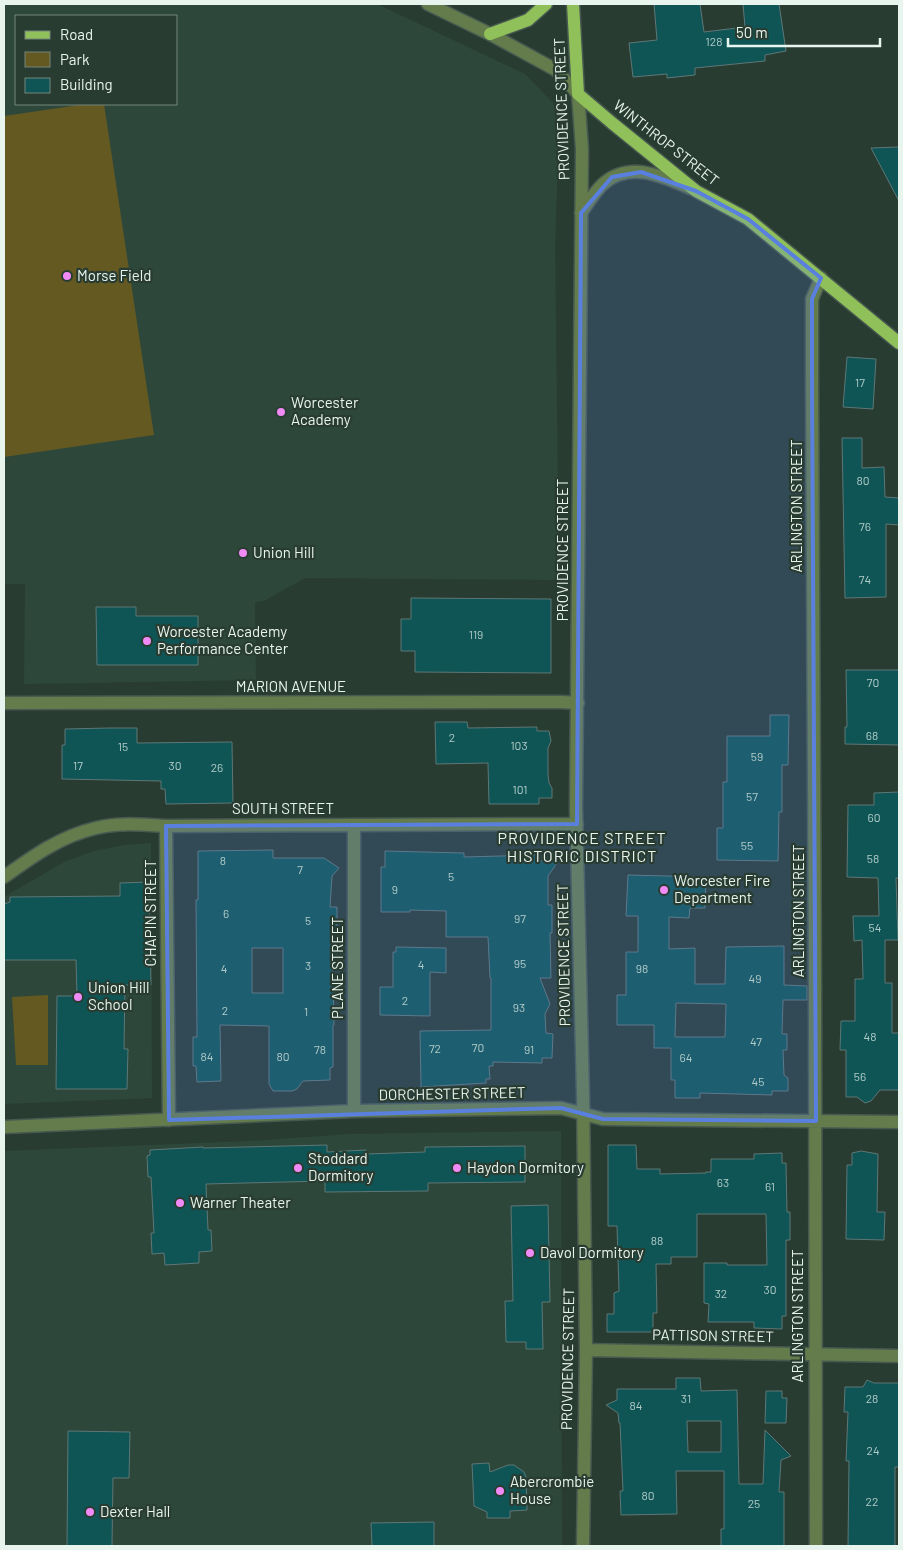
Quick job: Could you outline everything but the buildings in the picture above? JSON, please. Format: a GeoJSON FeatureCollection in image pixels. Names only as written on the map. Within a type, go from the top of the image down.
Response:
{"type":"FeatureCollection","features":[{"type":"Feature","properties":{"kind":"main road"},"geometry":{"type":"LineString","coordinates":[[490,34],[528,20],[546,4]]}},
{"type":"Feature","properties":{"kind":"main road","name":"PROVIDENCE STREET"},"geometry":{"type":"LineString","coordinates":[[573,4],[578,94]]}},
{"type":"Feature","properties":{"kind":"main road","name":"WINTHROP STREET"},"geometry":{"type":"LineString","coordinates":[[578,94],[696,191],[748,219],[899,343]]}},
{"type":"Feature","properties":{"kind":"street","name":"WINTHROP STREET"},"geometry":{"type":"LineString","coordinates":[[428,4],[490,34],[556,70],[578,94]]}},
{"type":"Feature","properties":{"kind":"street","name":"PROVIDENCE STREET"},"geometry":{"type":"LineString","coordinates":[[578,94],[582,149],[582,290],[576,824],[586,1350],[583,1546]]}},
{"type":"Feature","properties":{"kind":"street"},"geometry":{"type":"LineString","coordinates":[[581,213],[603,185],[619,174],[628,172],[658,176],[696,191]]}},
{"type":"Feature","properties":{"kind":"street","name":"ARLINGTON STREET"},"geometry":{"type":"LineString","coordinates":[[816,1546],[812,299],[821,278]]}},
{"type":"Feature","properties":{"kind":"street","name":"MARION AVENUE"},"geometry":{"type":"LineString","coordinates":[[4,703],[578,703]]}},
{"type":"Feature","properties":{"kind":"street","name":"SOUTH STREET"},"geometry":{"type":"LineString","coordinates":[[4,876],[56,842],[97,827],[123,824],[166,826],[354,826],[576,824]]}},
{"type":"Feature","properties":{"kind":"street","name":"CHAPIN STREET"},"geometry":{"type":"LineString","coordinates":[[166,826],[169,1120]]}},
{"type":"Feature","properties":{"kind":"street","name":"PLANE STREET"},"geometry":{"type":"LineString","coordinates":[[354,826],[354,1111]]}},
{"type":"Feature","properties":{"kind":"street","name":"DORCHESTER STREET"},"geometry":{"type":"LineString","coordinates":[[4,1127],[354,1111],[564,1108],[603,1119],[899,1122]]}},
{"type":"Feature","properties":{"kind":"street","name":"PATTISON STREET"},"geometry":{"type":"LineString","coordinates":[[586,1350],[899,1356]]}},
{"type":"Feature","properties":{"kind":"highlighted area"},"geometry":{"type":"Polygon","coordinates":[[[641,172],[696,191],[748,219],[821,278],[812,299],[816,1121],[603,1119],[561,1108],[169,1120],[166,826],[577,824],[581,213],[612,177],[641,172]]]}},
{"type":"Feature","properties":{"kind":"shaded area","name":"Worcester Academy"},"geometry":{"type":"Polygon","coordinates":[[[4,4],[377,4],[525,74],[553,103],[559,127],[555,246],[559,580],[305,578],[264,601],[255,602],[256,680],[24,684],[25,584],[4,584],[4,4]]]}},
{"type":"Feature","properties":{"kind":"shaded area","name":"Union Hill School"},"geometry":{"type":"Polygon","coordinates":[[[151,843],[152,1098],[4,1104],[4,897],[64,862],[94,851],[124,845],[151,843]]]}},
{"type":"Feature","properties":{"kind":"shaded area"},"geometry":{"type":"Polygon","coordinates":[[[561,1131],[562,1546],[4,1546],[4,1151],[249,1141],[350,1134],[561,1131]]]}},
{"type":"Feature","properties":{"kind":"green space","name":"Morse Field"},"geometry":{"type":"Polygon","coordinates":[[[79,105],[104,105],[154,435],[4,457],[4,116],[79,105]]]}},
{"type":"Feature","properties":{"kind":"green space"},"geometry":{"type":"Polygon","coordinates":[[[48,995],[48,1065],[16,1065],[12,997],[48,995]]]}},
{"type":"Feature","properties":{"kind":"place","name":"Morse Field"},"geometry":{"type":"Point","coordinates":[67,276]}},
{"type":"Feature","properties":{"kind":"place","name":"Worcester Academy"},"geometry":{"type":"Point","coordinates":[281,412]}},
{"type":"Feature","properties":{"kind":"place","name":"Union Hill"},"geometry":{"type":"Point","coordinates":[243,553]}},
{"type":"Feature","properties":{"kind":"place","name":"Worcester Academy Performance Center"},"geometry":{"type":"Point","coordinates":[147,641]}},
{"type":"Feature","properties":{"kind":"place","name":"Worcester Fire Department"},"geometry":{"type":"Point","coordinates":[664,890]}},
{"type":"Feature","properties":{"kind":"place","name":"Union Hill School"},"geometry":{"type":"Point","coordinates":[78,997]}},
{"type":"Feature","properties":{"kind":"place","name":"Stoddard Dormitory"},"geometry":{"type":"Point","coordinates":[298,1168]}},
{"type":"Feature","properties":{"kind":"place","name":"Haydon Dormitory"},"geometry":{"type":"Point","coordinates":[457,1168]}},
{"type":"Feature","properties":{"kind":"place","name":"Warner Theater"},"geometry":{"type":"Point","coordinates":[180,1203]}},
{"type":"Feature","properties":{"kind":"place","name":"Davol Dormitory"},"geometry":{"type":"Point","coordinates":[530,1253]}},
{"type":"Feature","properties":{"kind":"place","name":"Abercrombie House"},"geometry":{"type":"Point","coordinates":[500,1491]}},
{"type":"Feature","properties":{"kind":"place","name":"Dexter Hall"},"geometry":{"type":"Point","coordinates":[90,1512]}},
{"type":"Feature","properties":{"kind":"district","name":"PROVIDENCE STREET HISTORIC DISTRICT"},"geometry":{"type":"Point","coordinates":[582,847]}}]}
